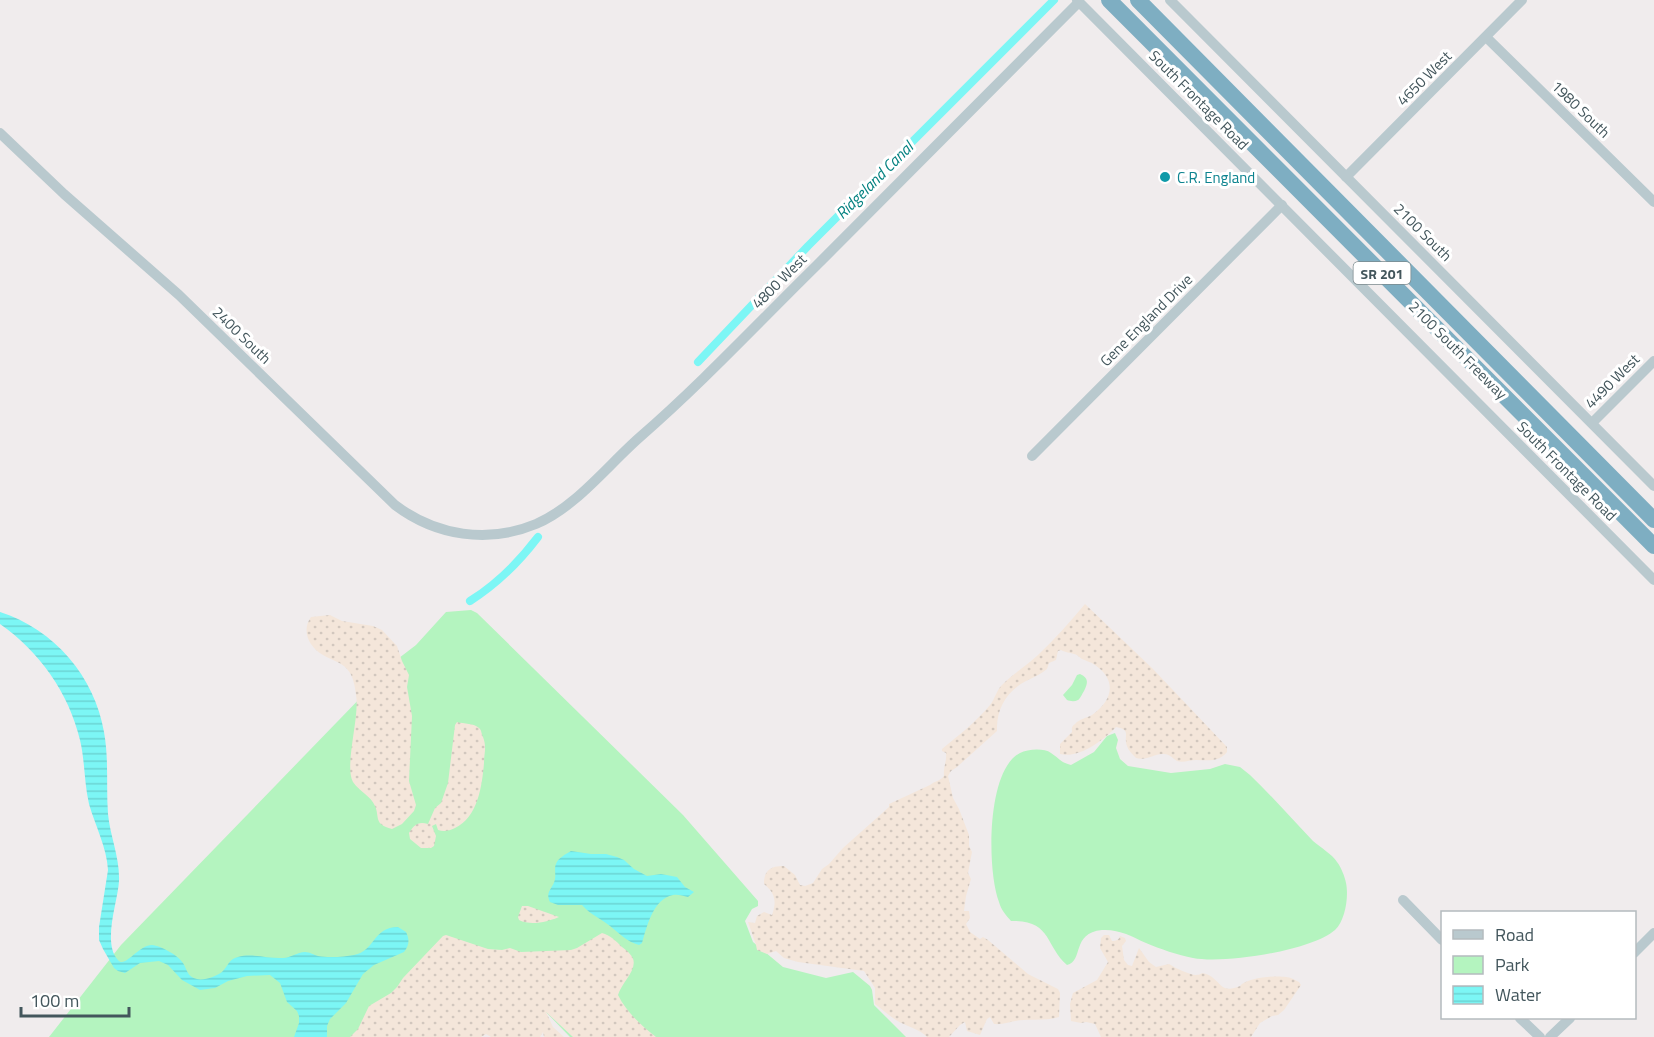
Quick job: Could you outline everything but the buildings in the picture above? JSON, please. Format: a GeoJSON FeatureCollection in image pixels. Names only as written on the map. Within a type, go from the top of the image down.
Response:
{"type":"FeatureCollection","features":[{"type":"Feature","properties":{"kind":"highway","name":"2100 South Freeway"},"geometry":{"type":"LineString","coordinates":[[1109,0],[1654,546]]}},
{"type":"Feature","properties":{"kind":"highway","name":"2100 South Freeway"},"geometry":{"type":"LineString","coordinates":[[1138,0],[1654,520]]}},
{"type":"Feature","properties":{"kind":"street","name":"2100 South"},"geometry":{"type":"LineString","coordinates":[[1170,0],[1654,486]]}},
{"type":"Feature","properties":{"kind":"street","name":"4650 West"},"geometry":{"type":"LineString","coordinates":[[1346,177],[1522,0]]}},
{"type":"Feature","properties":{"kind":"street","name":"South Frontage Road"},"geometry":{"type":"LineString","coordinates":[[1078,1],[1654,580]]}},
{"type":"Feature","properties":{"kind":"street","name":"4800 West"},"geometry":{"type":"LineString","coordinates":[[474,535],[501,534],[525,528],[547,519],[571,502],[697,385],[1078,1]]}},
{"type":"Feature","properties":{"kind":"street","name":"1980 South"},"geometry":{"type":"LineString","coordinates":[[1486,37],[1654,202]]}},
{"type":"Feature","properties":{"kind":"street","name":"2400 South"},"geometry":{"type":"LineString","coordinates":[[0,133],[64,194],[167,284],[388,500],[424,524],[454,533],[474,535]]}},
{"type":"Feature","properties":{"kind":"street","name":"Gene England Drive"},"geometry":{"type":"LineString","coordinates":[[1032,456],[1282,205]]}},
{"type":"Feature","properties":{"kind":"street","name":"4490 West"},"geometry":{"type":"LineString","coordinates":[[1592,423],[1654,361]]}},
{"type":"Feature","properties":{"kind":"street"},"geometry":{"type":"LineString","coordinates":[[1403,900],[1441,938]]}},
{"type":"Feature","properties":{"kind":"street"},"geometry":{"type":"LineString","coordinates":[[1636,952],[1654,933]]}},
{"type":"Feature","properties":{"kind":"street"},"geometry":{"type":"LineString","coordinates":[[1522,1019],[1540,1037]]}},
{"type":"Feature","properties":{"kind":"street"},"geometry":{"type":"LineString","coordinates":[[1550,1037],[1568,1019]]}},
{"type":"Feature","properties":{"kind":"green space"},"geometry":{"type":"Polygon","coordinates":[[[471,610],[477,613],[683,815],[758,901],[758,906],[752,909],[745,921],[753,942],[783,967],[826,978],[853,972],[870,986],[874,1005],[906,1037],[570,1037],[542,1008],[364,1037],[49,1037],[121,945],[399,658],[416,645],[446,612],[471,610]]]}},
{"type":"Feature","properties":{"kind":"green space"},"geometry":{"type":"Polygon","coordinates":[[[1080,674],[1087,681],[1084,691],[1078,700],[1067,700],[1063,695],[1080,674]]]}},
{"type":"Feature","properties":{"kind":"green space"},"geometry":{"type":"Polygon","coordinates":[[[1115,733],[1118,740],[1116,748],[1120,759],[1128,766],[1171,773],[1210,769],[1225,764],[1240,767],[1250,775],[1313,841],[1332,856],[1340,867],[1346,883],[1346,902],[1344,915],[1335,930],[1307,944],[1288,950],[1245,957],[1207,959],[1169,952],[1119,932],[1102,930],[1086,936],[1075,958],[1067,965],[1041,929],[1024,922],[1011,921],[1001,908],[995,887],[991,846],[995,799],[1009,763],[1020,753],[1040,750],[1048,751],[1071,765],[1094,752],[1107,736],[1115,733]]]}},
{"type":"Feature","properties":{"kind":"sand"},"geometry":{"type":"Polygon","coordinates":[[[1085,604],[1153,669],[1227,747],[1227,752],[1224,756],[1213,760],[1184,762],[1179,762],[1164,754],[1136,758],[1130,752],[1125,731],[1116,727],[1098,743],[1083,751],[1075,754],[1060,754],[1060,744],[1072,732],[1073,726],[1099,709],[1110,691],[1107,678],[1095,665],[1061,650],[1058,651],[1056,660],[1049,663],[1047,669],[1019,685],[1008,695],[998,715],[997,731],[951,771],[948,776],[953,798],[969,835],[969,846],[972,852],[968,873],[971,879],[964,911],[969,911],[970,918],[966,924],[970,932],[980,939],[983,937],[988,940],[1028,974],[1058,989],[1060,993],[1059,1017],[994,1024],[990,1017],[980,1035],[967,1031],[965,1022],[949,1037],[927,1037],[896,1020],[875,1004],[875,988],[864,971],[798,962],[784,958],[776,951],[767,954],[757,950],[748,922],[755,923],[757,916],[764,912],[772,915],[774,898],[764,884],[767,872],[775,867],[784,866],[795,875],[800,885],[813,883],[822,869],[889,807],[889,804],[942,778],[946,753],[942,749],[979,717],[992,703],[1002,685],[1044,649],[1085,604]]]}},
{"type":"Feature","properties":{"kind":"sand"},"geometry":{"type":"Polygon","coordinates":[[[330,615],[342,621],[373,626],[382,630],[397,646],[409,675],[407,687],[412,716],[409,781],[416,805],[414,811],[402,824],[392,829],[382,825],[378,820],[373,802],[353,782],[351,775],[351,753],[357,704],[352,677],[345,667],[318,652],[308,638],[307,628],[311,617],[330,615]]]}},
{"type":"Feature","properties":{"kind":"sand"},"geometry":{"type":"Polygon","coordinates":[[[457,722],[472,724],[481,730],[485,750],[480,791],[474,809],[463,823],[455,828],[442,831],[438,830],[436,824],[432,826],[436,836],[434,846],[421,848],[410,839],[409,833],[417,824],[428,824],[435,808],[441,803],[448,783],[457,722]]]}},
{"type":"Feature","properties":{"kind":"sand"},"geometry":{"type":"Polygon","coordinates":[[[522,906],[559,917],[539,923],[524,922],[518,917],[522,906]]]}},
{"type":"Feature","properties":{"kind":"sand"},"geometry":{"type":"Polygon","coordinates":[[[602,933],[613,938],[633,958],[633,968],[618,995],[630,1013],[656,1037],[573,1037],[546,1012],[553,1027],[564,1037],[544,1037],[543,1032],[540,1037],[491,1037],[486,1034],[481,1037],[350,1037],[358,1029],[369,1006],[391,993],[443,936],[488,949],[510,948],[521,952],[571,950],[602,933]]]}},
{"type":"Feature","properties":{"kind":"sand"},"geometry":{"type":"Polygon","coordinates":[[[1109,935],[1112,941],[1117,940],[1120,936],[1125,938],[1126,941],[1122,946],[1124,960],[1128,965],[1132,966],[1139,948],[1149,962],[1156,967],[1169,964],[1190,974],[1203,973],[1228,989],[1254,979],[1275,976],[1289,978],[1301,985],[1284,1010],[1260,1023],[1251,1037],[1101,1037],[1095,1024],[1071,1021],[1070,1004],[1073,993],[1097,980],[1108,962],[1100,948],[1101,938],[1109,935]]]}},
{"type":"Feature","properties":{"kind":"water"},"geometry":{"type":"Polygon","coordinates":[[[0,612],[38,630],[69,658],[92,692],[99,712],[106,752],[108,814],[119,872],[111,933],[113,953],[118,960],[124,961],[152,945],[169,951],[183,963],[191,976],[203,979],[220,974],[231,961],[238,957],[283,958],[305,952],[322,957],[350,956],[361,953],[379,935],[390,928],[398,927],[406,932],[408,943],[404,952],[374,965],[363,974],[346,1003],[330,1019],[327,1026],[327,1037],[294,1037],[299,1016],[287,1002],[280,983],[270,975],[247,976],[228,981],[215,988],[200,990],[182,980],[168,965],[159,961],[140,963],[125,973],[114,968],[99,940],[108,870],[103,845],[89,804],[82,748],[75,723],[51,674],[27,647],[0,624],[0,612]]]}},
{"type":"Feature","properties":{"kind":"water"},"geometry":{"type":"Polygon","coordinates":[[[571,851],[617,857],[647,876],[661,874],[677,877],[685,887],[694,892],[688,897],[673,895],[660,902],[652,914],[642,943],[635,944],[582,905],[558,905],[550,902],[548,895],[555,879],[556,864],[560,858],[571,851]]]}},
{"type":"Feature","properties":{"kind":"waterway","name":"Ridgeland Canal"},"geometry":{"type":"LineString","coordinates":[[698,362],[808,246],[1054,0]]}},
{"type":"Feature","properties":{"kind":"waterway","name":"Ridgeland Canal"},"geometry":{"type":"LineString","coordinates":[[470,601],[507,572],[538,537]]}},
{"type":"Feature","properties":{"kind":"place","name":"C.R. England"},"geometry":{"type":"Point","coordinates":[1165,177]}}]}
